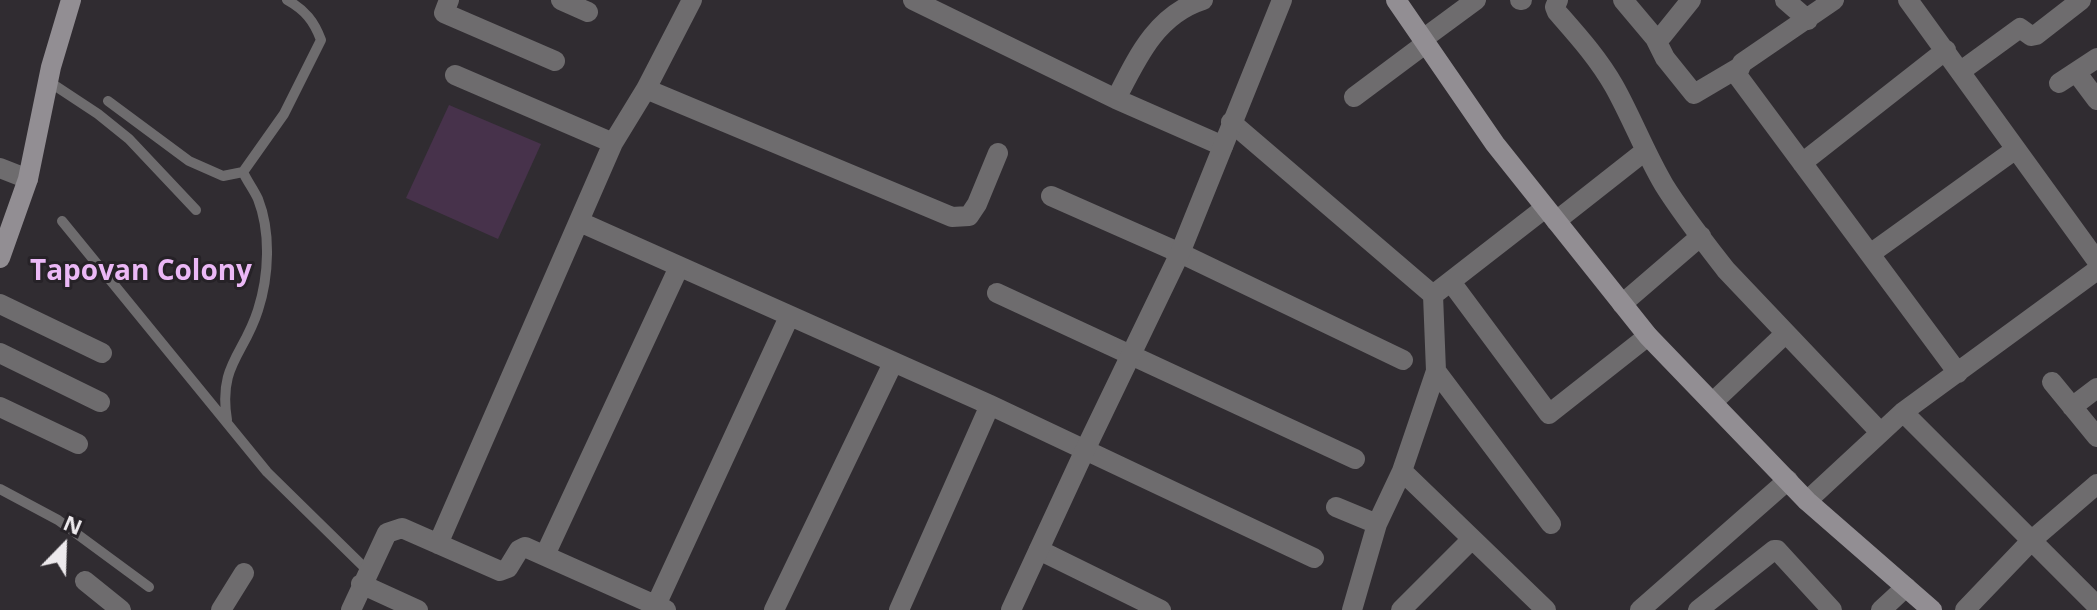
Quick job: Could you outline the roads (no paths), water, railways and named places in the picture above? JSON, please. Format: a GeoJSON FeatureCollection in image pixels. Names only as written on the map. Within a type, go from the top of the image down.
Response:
{"type":"FeatureCollection","features":[{"type":"Feature","properties":{"kind":"main road"},"geometry":{"type":"LineString","coordinates":[[0,258],[28,179],[48,81],[71,0]]}},
{"type":"Feature","properties":{"kind":"main road"},"geometry":{"type":"LineString","coordinates":[[1396,0],[1495,144],[1648,336],[1807,501],[1932,610]]}},
{"type":"Feature","properties":{"kind":"street"},"geometry":{"type":"LineString","coordinates":[[449,0],[444,13],[555,61]]}},
{"type":"Feature","properties":{"kind":"street"},"geometry":{"type":"LineString","coordinates":[[561,0],[588,12]]}},
{"type":"Feature","properties":{"kind":"street"},"geometry":{"type":"LineString","coordinates":[[438,544],[613,143],[646,89],[692,0]]}},
{"type":"Feature","properties":{"kind":"street"},"geometry":{"type":"LineString","coordinates":[[913,0],[1116,99],[1223,146]]}},
{"type":"Feature","properties":{"kind":"street"},"geometry":{"type":"LineString","coordinates":[[1011,610],[1180,253],[1282,0]]}},
{"type":"Feature","properties":{"kind":"street"},"geometry":{"type":"LineString","coordinates":[[1354,97],[1476,0]]}},
{"type":"Feature","properties":{"kind":"street"},"geometry":{"type":"LineString","coordinates":[[1558,0],[1555,7],[1557,12],[1594,54],[1665,187],[1726,270],[1880,432]]}},
{"type":"Feature","properties":{"kind":"street"},"geometry":{"type":"LineString","coordinates":[[1623,0],[1655,38],[1665,58],[1694,94],[1738,68],[1834,0]]}},
{"type":"Feature","properties":{"kind":"street"},"geometry":{"type":"LineString","coordinates":[[1655,38],[1662,36],[1691,0]]}},
{"type":"Feature","properties":{"kind":"street"},"geometry":{"type":"LineString","coordinates":[[1785,0],[1808,20]]}},
{"type":"Feature","properties":{"kind":"street"},"geometry":{"type":"LineString","coordinates":[[1908,0],[2097,261]]}},
{"type":"Feature","properties":{"kind":"street"},"geometry":{"type":"LineString","coordinates":[[1961,71],[2020,28],[2031,36],[2036,35],[2081,0]]}},
{"type":"Feature","properties":{"kind":"street"},"geometry":{"type":"LineString","coordinates":[[1116,99],[1155,29],[1190,2]]}},
{"type":"Feature","properties":{"kind":"street"},"geometry":{"type":"LineString","coordinates":[[1802,163],[1946,50]]}},
{"type":"Feature","properties":{"kind":"street"},"geometry":{"type":"LineString","coordinates":[[2097,58],[2068,78],[2097,100]]}},
{"type":"Feature","properties":{"kind":"street"},"geometry":{"type":"LineString","coordinates":[[1738,68],[1739,82],[1958,373]]}},
{"type":"Feature","properties":{"kind":"street"},"geometry":{"type":"LineString","coordinates":[[455,75],[613,143]]}},
{"type":"Feature","properties":{"kind":"street"},"geometry":{"type":"LineString","coordinates":[[646,89],[952,217],[969,216],[998,153]]}},
{"type":"Feature","properties":{"kind":"street"},"geometry":{"type":"LineString","coordinates":[[1231,122],[1433,295],[1436,371],[1402,471],[1377,524],[1352,610]]}},
{"type":"Feature","properties":{"kind":"street"},"geometry":{"type":"LineString","coordinates":[[1870,254],[2016,149]]}},
{"type":"Feature","properties":{"kind":"street"},"geometry":{"type":"LineString","coordinates":[[1433,295],[1645,151]]}},
{"type":"Feature","properties":{"kind":"street"},"geometry":{"type":"LineString","coordinates":[[0,168],[28,179]]}},
{"type":"Feature","properties":{"kind":"street"},"geometry":{"type":"LineString","coordinates":[[1051,196],[1180,253],[1403,360]]}},
{"type":"Feature","properties":{"kind":"street"},"geometry":{"type":"LineString","coordinates":[[580,222],[990,405],[1314,558]]}},
{"type":"Feature","properties":{"kind":"street"},"geometry":{"type":"LineString","coordinates":[[1622,304],[1701,236]]}},
{"type":"Feature","properties":{"kind":"street"},"geometry":{"type":"LineString","coordinates":[[545,555],[679,267]]}},
{"type":"Feature","properties":{"kind":"street"},"geometry":{"type":"LineString","coordinates":[[1807,501],[1903,412],[2097,270]]}},
{"type":"Feature","properties":{"kind":"street"},"geometry":{"type":"LineString","coordinates":[[1451,282],[1549,414],[1648,336]]}},
{"type":"Feature","properties":{"kind":"street"},"geometry":{"type":"LineString","coordinates":[[997,293],[1355,459]]}},
{"type":"Feature","properties":{"kind":"street"},"geometry":{"type":"LineString","coordinates":[[0,304],[102,353]]}},
{"type":"Feature","properties":{"kind":"street"},"geometry":{"type":"LineString","coordinates":[[351,610],[387,533],[396,528],[500,571],[508,568],[519,550],[525,547],[661,608],[789,317]]}},
{"type":"Feature","properties":{"kind":"street"},"geometry":{"type":"LineString","coordinates":[[1713,402],[1786,333]]}},
{"type":"Feature","properties":{"kind":"street"},"geometry":{"type":"LineString","coordinates":[[0,353],[100,402]]}},
{"type":"Feature","properties":{"kind":"street"},"geometry":{"type":"LineString","coordinates":[[774,610],[893,363]]}},
{"type":"Feature","properties":{"kind":"street"},"geometry":{"type":"LineString","coordinates":[[1436,371],[1551,524]]}},
{"type":"Feature","properties":{"kind":"street"},"geometry":{"type":"LineString","coordinates":[[2052,382],[2097,437]]}},
{"type":"Feature","properties":{"kind":"street"},"geometry":{"type":"LineString","coordinates":[[2072,407],[2097,388]]}},
{"type":"Feature","properties":{"kind":"street"},"geometry":{"type":"LineString","coordinates":[[899,610],[990,405]]}},
{"type":"Feature","properties":{"kind":"street"},"geometry":{"type":"LineString","coordinates":[[0,407],[78,444]]}},
{"type":"Feature","properties":{"kind":"street"},"geometry":{"type":"LineString","coordinates":[[1903,412],[2097,606]]}},
{"type":"Feature","properties":{"kind":"street"},"geometry":{"type":"LineString","coordinates":[[1402,471],[1535,606]]}},
{"type":"Feature","properties":{"kind":"street"},"geometry":{"type":"LineString","coordinates":[[1640,610],[1788,480]]}},
{"type":"Feature","properties":{"kind":"street"},"geometry":{"type":"LineString","coordinates":[[1965,610],[2032,540],[2097,484]]}},
{"type":"Feature","properties":{"kind":"street"},"geometry":{"type":"LineString","coordinates":[[1336,507],[1377,524]]}},
{"type":"Feature","properties":{"kind":"street"},"geometry":{"type":"LineString","coordinates":[[1401,610],[1472,539]]}},
{"type":"Feature","properties":{"kind":"street"},"geometry":{"type":"LineString","coordinates":[[1039,550],[1161,610]]}},
{"type":"Feature","properties":{"kind":"street"},"geometry":{"type":"LineString","coordinates":[[1698,610],[1774,550],[1832,610]]}},
{"type":"Feature","properties":{"kind":"street"},"geometry":{"type":"LineString","coordinates":[[221,610],[244,573]]}},
{"type":"Feature","properties":{"kind":"street"},"geometry":{"type":"LineString","coordinates":[[365,578],[418,610]]}},
{"type":"Feature","properties":{"kind":"street"},"geometry":{"type":"LineString","coordinates":[[85,581],[121,610]]}},
{"type":"Feature","properties":{"kind":"street"},"geometry":{"type":"LineString","coordinates":[[1881,610],[1906,587]]}},
{"type":"Feature","properties":{"kind":"lane"},"geometry":{"type":"LineString","coordinates":[[108,101],[189,161],[223,176],[243,172],[284,114],[321,40],[315,24],[301,7],[287,0]]}},
{"type":"Feature","properties":{"kind":"lane"},"geometry":{"type":"LineString","coordinates":[[48,81],[129,139],[196,210]]}},
{"type":"Feature","properties":{"kind":"lane"},"geometry":{"type":"LineString","coordinates":[[228,424],[224,400],[227,374],[258,311],[266,271],[266,233],[258,199],[243,172]]}},
{"type":"Feature","properties":{"kind":"lane"},"geometry":{"type":"LineString","coordinates":[[62,221],[267,472],[365,578]]}},
{"type":"Feature","properties":{"kind":"lane"},"geometry":{"type":"LineString","coordinates":[[0,489],[58,520],[149,587]]}},
{"type":"Feature","properties":{"kind":"district","name":"Tapovan Colony"},"geometry":{"type":"Point","coordinates":[141,272]}}]}
